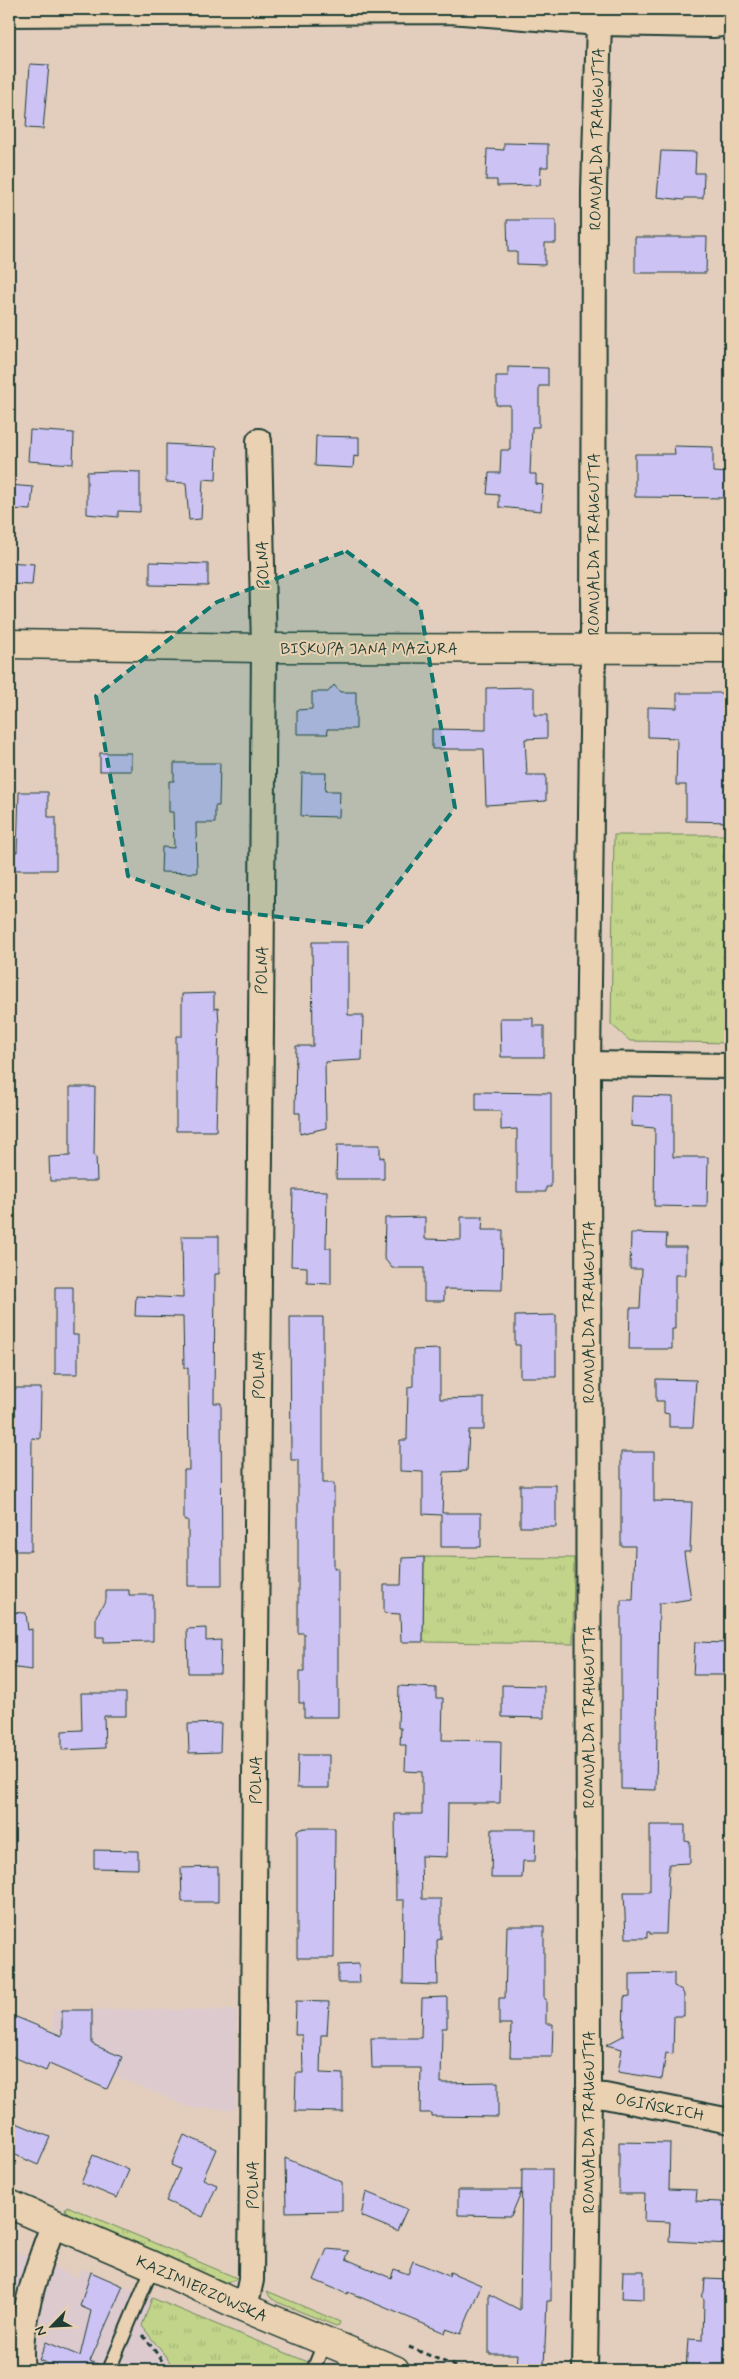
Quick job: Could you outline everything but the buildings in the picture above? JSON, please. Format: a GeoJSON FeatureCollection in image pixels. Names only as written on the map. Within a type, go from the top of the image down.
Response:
{"type":"FeatureCollection","features":[{"type":"Feature","properties":{"kind":"street"},"geometry":{"type":"LineString","coordinates":[[9,14],[225,11],[450,11],[599,23],[714,25],[730,23]]}},
{"type":"Feature","properties":{"kind":"street","name":"ROMUALDA TRAUGUTTA"},"geometry":{"type":"LineString","coordinates":[[585,2370],[589,2095],[588,1064],[594,190],[599,23]]}},
{"type":"Feature","properties":{"kind":"street","name":"POLNA"},"geometry":{"type":"LineString","coordinates":[[245,2308],[251,2280],[264,648],[259,441]]}},
{"type":"Feature","properties":{"kind":"street","name":"BISKUPA JANA MAZURA"},"geometry":{"type":"LineString","coordinates":[[9,644],[264,648],[730,649]]}},
{"type":"Feature","properties":{"kind":"street"},"geometry":{"type":"LineString","coordinates":[[588,1064],[730,1066]]}},
{"type":"Feature","properties":{"kind":"street","name":"OGIŃSKICH"},"geometry":{"type":"LineString","coordinates":[[589,2095],[605,2096],[730,2121]]}},
{"type":"Feature","properties":{"kind":"street","name":"KAZIMIERZOWSKA"},"geometry":{"type":"LineString","coordinates":[[9,2204],[245,2308],[395,2370]]}},
{"type":"Feature","properties":{"kind":"street"},"geometry":{"type":"LineString","coordinates":[[22,2370],[20,2355],[33,2278],[54,2224]]}},
{"type":"Feature","properties":{"kind":"lane"},"geometry":{"type":"LineString","coordinates":[[110,2370],[153,2266]]}},
{"type":"Feature","properties":{"kind":"lane"},"geometry":{"type":"LineString","coordinates":[[313,2370],[325,2341]]}},
{"type":"Feature","properties":{"kind":"path"},"geometry":{"type":"LineString","coordinates":[[131,2318],[169,2370]]}},
{"type":"Feature","properties":{"kind":"highlighted area"},"geometry":{"type":"Polygon","coordinates":[[[346,551],[420,606],[455,808],[364,927],[221,910],[128,876],[96,696],[217,602],[346,551]]]}},
{"type":"Feature","properties":{"kind":"shaded area"},"geometry":{"type":"Polygon","coordinates":[[[9,250],[17,250],[16,322],[9,322],[9,250]]]}},
{"type":"Feature","properties":{"kind":"shaded area"},"geometry":{"type":"Polygon","coordinates":[[[53,2009],[237,2010],[235,2109],[191,2108],[53,2049],[53,2009]]]}},
{"type":"Feature","properties":{"kind":"shaded area"},"geometry":{"type":"Polygon","coordinates":[[[9,2248],[78,2278],[80,2268],[330,2370],[9,2370],[9,2248]]]}},
{"type":"Feature","properties":{"kind":"green space"},"geometry":{"type":"Polygon","coordinates":[[[614,835],[730,835],[730,1043],[630,1041],[611,1024],[614,835]]]}},
{"type":"Feature","properties":{"kind":"green space"},"geometry":{"type":"Polygon","coordinates":[[[424,1557],[574,1558],[573,1644],[423,1642],[424,1557]]]}},
{"type":"Feature","properties":{"kind":"green space"},"geometry":{"type":"Polygon","coordinates":[[[67,2206],[237,2278],[225,2282],[68,2215],[65,2209],[67,2206]]]}},
{"type":"Feature","properties":{"kind":"green space"},"geometry":{"type":"Polygon","coordinates":[[[267,2291],[340,2322],[339,2325],[336,2326],[277,2302],[270,2297],[267,2291]]]}},
{"type":"Feature","properties":{"kind":"green space"},"geometry":{"type":"Polygon","coordinates":[[[152,2298],[308,2362],[306,2370],[176,2370],[142,2326],[152,2298]]]}}]}
